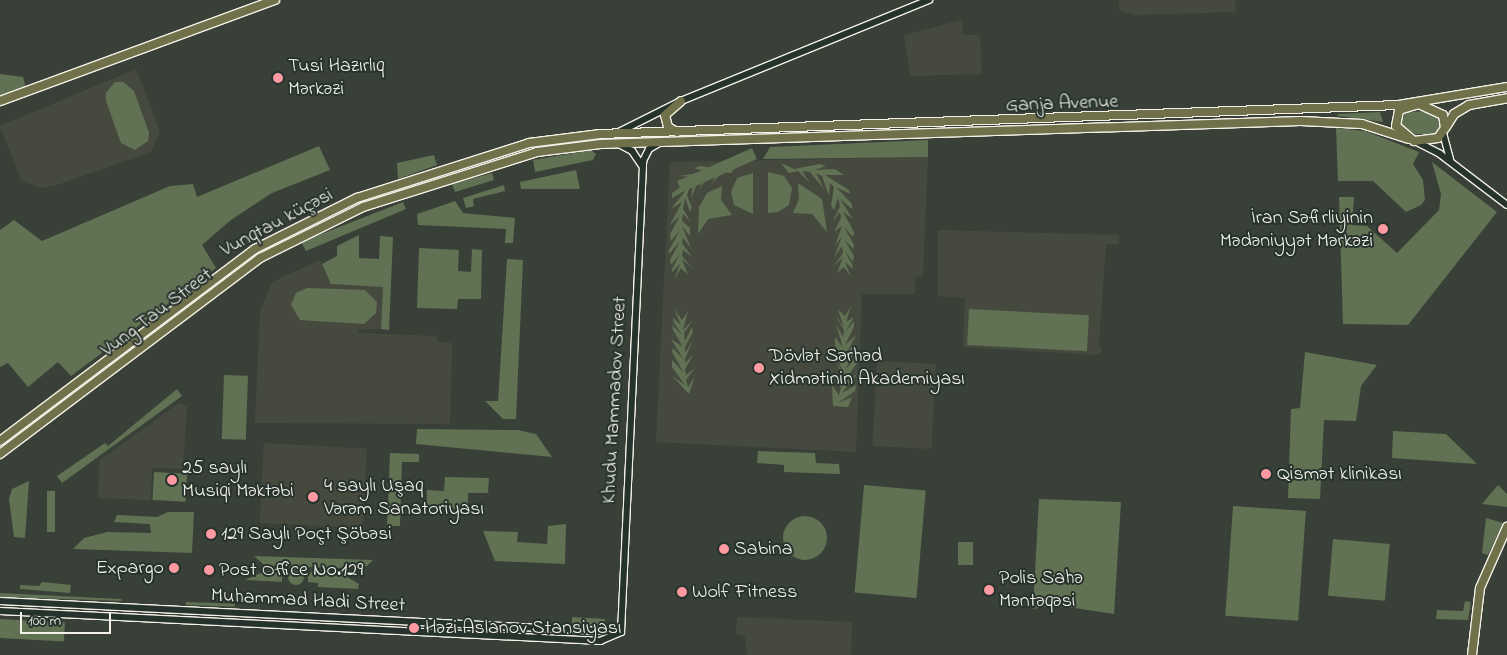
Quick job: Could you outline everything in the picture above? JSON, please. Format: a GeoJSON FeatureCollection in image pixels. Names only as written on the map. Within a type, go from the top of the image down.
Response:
{"type":"FeatureCollection","features":[{"type":"Feature","properties":{"kind":"main road"},"geometry":{"type":"LineString","coordinates":[[0,101],[275,0]]}},
{"type":"Feature","properties":{"kind":"main road","name":"Ganja Avenue"},"geometry":{"type":"LineString","coordinates":[[616,134],[1419,104],[1507,87]]}},
{"type":"Feature","properties":{"kind":"main road"},"geometry":{"type":"LineString","coordinates":[[1444,131],[1440,111],[1419,104],[1403,107],[1394,116],[1398,131],[1411,140],[1428,141],[1444,131],[1454,114],[1469,105],[1507,98]]}},
{"type":"Feature","properties":{"kind":"main road"},"geometry":{"type":"LineString","coordinates":[[679,133],[668,127],[666,115],[681,101]]}},
{"type":"Feature","properties":{"kind":"main road","name":"Ganja Avenue"},"geometry":{"type":"LineString","coordinates":[[573,145],[1316,121],[1362,124],[1411,140]]}},
{"type":"Feature","properties":{"kind":"main road","name":"Vunqtau küçəsi"},"geometry":{"type":"LineString","coordinates":[[0,441],[208,281],[273,239],[357,198],[424,175],[572,135],[616,134]]}},
{"type":"Feature","properties":{"kind":"main road"},"geometry":{"type":"LineString","coordinates":[[572,135],[573,145]]}},
{"type":"Feature","properties":{"kind":"main road","name":"Vung Tau Street"},"geometry":{"type":"LineString","coordinates":[[0,454],[266,254],[363,207],[426,185],[573,145]]}},
{"type":"Feature","properties":{"kind":"main road"},"geometry":{"type":"LineString","coordinates":[[1472,655],[1480,588],[1507,528]]}},
{"type":"Feature","properties":{"kind":"street"},"geometry":{"type":"LineString","coordinates":[[616,134],[681,101],[929,0]]}},
{"type":"Feature","properties":{"kind":"street"},"geometry":{"type":"LineString","coordinates":[[1444,131],[1452,163]]}},
{"type":"Feature","properties":{"kind":"street"},"geometry":{"type":"LineString","coordinates":[[1411,140],[1452,163],[1507,205]]}},
{"type":"Feature","properties":{"kind":"street"},"geometry":{"type":"LineString","coordinates":[[643,169],[646,154],[660,143]]}},
{"type":"Feature","properties":{"kind":"street"},"geometry":{"type":"LineString","coordinates":[[619,144],[636,154],[643,169]]}},
{"type":"Feature","properties":{"kind":"street","name":"Khudu Mammadov Street"},"geometry":{"type":"LineString","coordinates":[[621,632],[643,169]]}},
{"type":"Feature","properties":{"kind":"street","name":"Muhammad Hadi Street"},"geometry":{"type":"LineString","coordinates":[[0,602],[621,632]]}},
{"type":"Feature","properties":{"kind":"street"},"geometry":{"type":"LineString","coordinates":[[21,612],[22,603]]}},
{"type":"Feature","properties":{"kind":"street","name":"Muhammad Hadi Street"},"geometry":{"type":"LineString","coordinates":[[0,611],[600,641],[621,632]]}},
{"type":"Feature","properties":{"kind":"street"},"geometry":{"type":"LineString","coordinates":[[408,632],[409,622]]}},
{"type":"Feature","properties":{"kind":"shaded area"},"geometry":{"type":"Polygon","coordinates":[[[1119,0],[1235,0],[1236,12],[1135,15],[1119,10],[1119,0]]]}},
{"type":"Feature","properties":{"kind":"shaded area"},"geometry":{"type":"Polygon","coordinates":[[[961,20],[964,35],[980,35],[982,74],[910,76],[904,35],[961,20]]]}},
{"type":"Feature","properties":{"kind":"shaded area"},"geometry":{"type":"Polygon","coordinates":[[[136,69],[160,132],[151,152],[57,185],[42,188],[21,180],[0,126],[136,69]]]}},
{"type":"Feature","properties":{"kind":"shaded area","name":"Dövlət Sərhəd Xidmətinin Akademiyası"},"geometry":{"type":"Polygon","coordinates":[[[928,157],[923,276],[915,277],[915,294],[862,294],[856,452],[656,442],[670,162],[928,157]]]}},
{"type":"Feature","properties":{"kind":"shaded area"},"geometry":{"type":"Polygon","coordinates":[[[938,230],[1119,235],[1119,244],[1106,244],[1099,343],[1102,352],[1095,355],[963,347],[965,298],[938,296],[938,230]]]}},
{"type":"Feature","properties":{"kind":"shaded area"},"geometry":{"type":"Polygon","coordinates":[[[320,260],[332,284],[383,287],[381,329],[358,329],[358,333],[437,336],[437,342],[452,343],[450,424],[255,423],[260,311],[272,282],[320,260]]]}},
{"type":"Feature","properties":{"kind":"shaded area"},"geometry":{"type":"Polygon","coordinates":[[[877,361],[936,364],[931,449],[873,446],[877,361]]]}},
{"type":"Feature","properties":{"kind":"shaded area"},"geometry":{"type":"Polygon","coordinates":[[[179,403],[187,407],[183,469],[152,468],[151,500],[98,498],[99,461],[179,403]]]}},
{"type":"Feature","properties":{"kind":"shaded area","name":"4 saylı Uşaq Vərəm Sanatoriyası"},"geometry":{"type":"Polygon","coordinates":[[[264,443],[367,448],[363,528],[260,523],[264,443]]]}},
{"type":"Feature","properties":{"kind":"shaded area"},"geometry":{"type":"Polygon","coordinates":[[[737,617],[852,622],[851,655],[747,655],[745,636],[736,634],[737,617]]]}},
{"type":"Feature","properties":{"kind":"green space"},"geometry":{"type":"Polygon","coordinates":[[[0,74],[23,77],[27,92],[0,101],[0,74]]]}},
{"type":"Feature","properties":{"kind":"green space"},"geometry":{"type":"Polygon","coordinates":[[[115,82],[123,82],[134,91],[149,133],[148,141],[135,150],[121,143],[106,101],[106,93],[115,82]]]}},
{"type":"Feature","properties":{"kind":"green space"},"geometry":{"type":"Polygon","coordinates":[[[1431,111],[1439,114],[1441,124],[1435,135],[1415,134],[1401,124],[1405,112],[1431,111]]]}},
{"type":"Feature","properties":{"kind":"green space"},"geometry":{"type":"Polygon","coordinates":[[[1380,112],[1383,122],[1338,116],[1338,114],[1380,112]]]}},
{"type":"Feature","properties":{"kind":"green space"},"geometry":{"type":"Polygon","coordinates":[[[1336,128],[1365,131],[1419,152],[1413,164],[1423,180],[1425,200],[1421,205],[1406,212],[1373,181],[1338,181],[1336,128]]]}},
{"type":"Feature","properties":{"kind":"green space"},"geometry":{"type":"Polygon","coordinates":[[[928,140],[928,157],[763,159],[770,147],[928,140]]]}},
{"type":"Feature","properties":{"kind":"green space"},"geometry":{"type":"Polygon","coordinates":[[[319,146],[330,170],[272,193],[231,220],[202,245],[216,268],[71,376],[58,362],[28,387],[8,363],[0,367],[0,230],[14,220],[42,241],[170,186],[193,184],[197,197],[319,146]]]}},
{"type":"Feature","properties":{"kind":"green space"},"geometry":{"type":"Polygon","coordinates":[[[752,148],[757,159],[682,192],[677,181],[752,148]]]}},
{"type":"Feature","properties":{"kind":"green space"},"geometry":{"type":"Polygon","coordinates":[[[591,150],[596,154],[593,160],[535,172],[533,160],[591,150]]]}},
{"type":"Feature","properties":{"kind":"green space"},"geometry":{"type":"Polygon","coordinates":[[[434,155],[437,165],[398,179],[397,163],[434,155]]]}},
{"type":"Feature","properties":{"kind":"green space"},"geometry":{"type":"Polygon","coordinates":[[[1432,162],[1497,212],[1408,325],[1343,324],[1339,197],[1354,197],[1352,225],[1367,226],[1397,253],[1439,210],[1441,194],[1432,162]]]}},
{"type":"Feature","properties":{"kind":"green space"},"geometry":{"type":"Polygon","coordinates":[[[781,163],[794,169],[820,164],[826,166],[815,170],[835,169],[844,175],[825,175],[849,190],[850,194],[836,187],[852,204],[852,209],[840,199],[853,219],[843,212],[854,232],[853,237],[844,227],[854,245],[853,249],[844,239],[854,256],[853,262],[844,250],[852,264],[853,269],[845,262],[851,277],[844,267],[837,273],[843,257],[833,267],[843,253],[842,246],[834,258],[842,236],[835,246],[842,226],[834,232],[841,218],[840,212],[833,221],[840,206],[838,198],[834,210],[831,206],[834,187],[830,183],[829,196],[822,176],[816,173],[824,189],[810,172],[802,171],[810,183],[798,171],[789,173],[781,163]]]}},
{"type":"Feature","properties":{"kind":"green space"},"geometry":{"type":"Polygon","coordinates":[[[738,164],[731,173],[722,172],[712,184],[718,172],[711,173],[698,191],[707,174],[699,178],[691,199],[693,184],[690,187],[687,195],[692,208],[690,212],[685,198],[683,209],[691,222],[683,214],[682,221],[690,228],[690,236],[682,226],[691,248],[683,238],[682,243],[692,257],[683,250],[682,256],[692,268],[682,259],[688,275],[681,268],[674,280],[680,264],[672,272],[672,269],[680,254],[671,265],[670,260],[680,241],[669,254],[669,250],[680,230],[671,241],[670,234],[680,216],[670,225],[682,202],[671,209],[686,190],[672,198],[672,193],[695,177],[678,176],[707,172],[694,168],[701,166],[724,170],[738,164]]]}},
{"type":"Feature","properties":{"kind":"green space"},"geometry":{"type":"Polygon","coordinates":[[[576,170],[580,189],[521,189],[520,182],[576,170]]]}},
{"type":"Feature","properties":{"kind":"green space"},"geometry":{"type":"Polygon","coordinates":[[[768,172],[784,176],[792,188],[789,205],[778,212],[768,213],[768,172]]]}},
{"type":"Feature","properties":{"kind":"green space"},"geometry":{"type":"Polygon","coordinates":[[[492,173],[494,180],[455,192],[452,184],[492,173]]]}},
{"type":"Feature","properties":{"kind":"green space"},"geometry":{"type":"Polygon","coordinates":[[[753,173],[753,214],[734,205],[731,192],[737,178],[753,173]]]}},
{"type":"Feature","properties":{"kind":"green space"},"geometry":{"type":"Polygon","coordinates":[[[798,183],[822,199],[827,232],[812,214],[793,213],[799,199],[798,183]]]}},
{"type":"Feature","properties":{"kind":"green space"},"geometry":{"type":"Polygon","coordinates":[[[504,185],[505,191],[473,199],[474,206],[466,208],[463,198],[504,185]]]}},
{"type":"Feature","properties":{"kind":"green space"},"geometry":{"type":"Polygon","coordinates":[[[722,186],[721,200],[732,215],[708,219],[698,234],[699,207],[707,193],[722,186]]]}},
{"type":"Feature","properties":{"kind":"green space"},"geometry":{"type":"Polygon","coordinates":[[[455,201],[463,213],[515,218],[513,243],[505,243],[506,229],[418,225],[417,214],[455,201]]]}},
{"type":"Feature","properties":{"kind":"green space"},"geometry":{"type":"Polygon","coordinates":[[[403,202],[406,209],[306,251],[301,242],[403,202]]]}},
{"type":"Feature","properties":{"kind":"green space"},"geometry":{"type":"Polygon","coordinates":[[[359,235],[359,258],[379,259],[380,236],[393,237],[389,330],[381,329],[383,287],[331,284],[322,264],[337,256],[337,246],[359,235]]]}},
{"type":"Feature","properties":{"kind":"green space"},"geometry":{"type":"Polygon","coordinates":[[[419,248],[459,250],[458,271],[471,272],[472,249],[482,250],[481,299],[458,299],[457,309],[417,308],[419,248]]]}},
{"type":"Feature","properties":{"kind":"green space"},"geometry":{"type":"Polygon","coordinates":[[[507,259],[523,260],[516,419],[503,419],[485,401],[498,401],[507,259]]]}},
{"type":"Feature","properties":{"kind":"green space"},"geometry":{"type":"Polygon","coordinates":[[[307,288],[365,290],[377,302],[376,313],[364,324],[300,320],[291,305],[296,293],[307,288]]]}},
{"type":"Feature","properties":{"kind":"green space"},"geometry":{"type":"Polygon","coordinates":[[[851,306],[846,322],[854,317],[845,332],[854,321],[854,327],[845,345],[856,335],[845,356],[854,344],[856,349],[845,370],[856,357],[857,363],[844,382],[857,374],[842,393],[856,385],[855,391],[838,403],[852,397],[848,407],[833,406],[832,385],[839,395],[841,388],[834,376],[842,384],[843,377],[836,362],[843,372],[835,353],[843,359],[835,345],[835,337],[843,348],[836,324],[843,337],[844,330],[835,315],[844,327],[838,310],[845,316],[851,306]]]}},
{"type":"Feature","properties":{"kind":"green space"},"geometry":{"type":"Polygon","coordinates":[[[674,309],[682,320],[688,311],[683,330],[693,320],[684,333],[685,341],[692,327],[693,332],[685,347],[685,353],[693,340],[685,359],[685,363],[694,354],[685,369],[686,375],[695,368],[686,380],[688,387],[695,376],[689,394],[672,376],[685,385],[672,367],[672,360],[684,373],[672,352],[673,348],[684,360],[671,339],[683,347],[673,330],[672,325],[682,335],[674,323],[673,318],[681,325],[674,309]]]}},
{"type":"Feature","properties":{"kind":"green space"},"geometry":{"type":"Polygon","coordinates":[[[969,309],[1089,315],[1087,351],[967,345],[969,309]]]}},
{"type":"Feature","properties":{"kind":"green space"},"geometry":{"type":"Polygon","coordinates":[[[1305,352],[1377,365],[1361,386],[1356,421],[1324,420],[1320,499],[1288,498],[1291,409],[1300,408],[1305,352]]]}},
{"type":"Feature","properties":{"kind":"green space"},"geometry":{"type":"Polygon","coordinates":[[[224,375],[248,376],[246,440],[222,439],[224,375]]]}},
{"type":"Feature","properties":{"kind":"green space"},"geometry":{"type":"Polygon","coordinates":[[[177,389],[182,396],[62,483],[57,476],[105,443],[108,446],[177,389]]]}},
{"type":"Feature","properties":{"kind":"green space"},"geometry":{"type":"Polygon","coordinates":[[[417,429],[518,430],[536,434],[552,457],[416,444],[417,429]]]}},
{"type":"Feature","properties":{"kind":"green space"},"geometry":{"type":"Polygon","coordinates":[[[1393,431],[1446,434],[1477,464],[1392,458],[1393,431]]]}},
{"type":"Feature","properties":{"kind":"green space"},"geometry":{"type":"Polygon","coordinates":[[[758,451],[815,453],[816,463],[839,464],[840,474],[784,472],[784,465],[757,463],[758,451]]]}},
{"type":"Feature","properties":{"kind":"green space"},"geometry":{"type":"Polygon","coordinates":[[[390,453],[419,454],[419,462],[402,462],[400,526],[387,526],[390,453]]]}},
{"type":"Feature","properties":{"kind":"green space"},"geometry":{"type":"Polygon","coordinates":[[[154,472],[187,474],[185,502],[153,500],[154,472]]]}},
{"type":"Feature","properties":{"kind":"green space"},"geometry":{"type":"Polygon","coordinates":[[[445,477],[489,478],[488,493],[468,493],[468,509],[427,508],[427,490],[444,491],[445,477]]]}},
{"type":"Feature","properties":{"kind":"green space"},"geometry":{"type":"Polygon","coordinates":[[[29,481],[25,538],[14,537],[9,499],[12,489],[29,481]]]}},
{"type":"Feature","properties":{"kind":"green space"},"geometry":{"type":"Polygon","coordinates":[[[864,485],[926,490],[916,598],[855,593],[864,485]]]}},
{"type":"Feature","properties":{"kind":"green space"},"geometry":{"type":"Polygon","coordinates":[[[1498,485],[1507,494],[1507,507],[1482,504],[1498,485]]]}},
{"type":"Feature","properties":{"kind":"green space"},"geometry":{"type":"Polygon","coordinates":[[[47,491],[55,491],[55,532],[47,532],[47,491]]]}},
{"type":"Feature","properties":{"kind":"green space"},"geometry":{"type":"Polygon","coordinates":[[[1039,499],[1121,502],[1114,614],[1055,605],[1033,609],[1039,499]]]}},
{"type":"Feature","properties":{"kind":"green space"},"geometry":{"type":"Polygon","coordinates":[[[1233,506],[1306,511],[1298,621],[1225,616],[1233,506]]]}},
{"type":"Feature","properties":{"kind":"green space"},"geometry":{"type":"Polygon","coordinates":[[[168,512],[194,512],[192,553],[73,549],[84,538],[107,532],[151,533],[150,524],[114,522],[117,515],[157,517],[168,512]]]}},
{"type":"Feature","properties":{"kind":"green space"},"geometry":{"type":"Polygon","coordinates":[[[805,516],[817,520],[823,526],[827,538],[823,550],[817,556],[805,560],[793,556],[787,550],[783,538],[787,526],[793,520],[805,516]]]}},
{"type":"Feature","properties":{"kind":"green space"},"geometry":{"type":"Polygon","coordinates":[[[1486,518],[1503,523],[1488,555],[1482,553],[1486,518]]]}},
{"type":"Feature","properties":{"kind":"green space"},"geometry":{"type":"Polygon","coordinates":[[[566,524],[565,564],[495,561],[483,531],[518,532],[517,542],[547,544],[548,526],[566,524]]]}},
{"type":"Feature","properties":{"kind":"green space"},"geometry":{"type":"Polygon","coordinates":[[[1333,539],[1390,544],[1385,601],[1328,596],[1333,539]]]}},
{"type":"Feature","properties":{"kind":"green space"},"geometry":{"type":"Polygon","coordinates":[[[958,542],[973,542],[973,565],[958,565],[958,542]]]}},
{"type":"Feature","properties":{"kind":"green space"},"geometry":{"type":"Polygon","coordinates":[[[254,556],[373,560],[367,566],[343,568],[265,566],[254,556]]]}},
{"type":"Feature","properties":{"kind":"green space"},"geometry":{"type":"Polygon","coordinates":[[[296,569],[302,571],[304,577],[302,583],[296,585],[290,583],[288,577],[290,571],[296,569]]]}},
{"type":"Feature","properties":{"kind":"green space"},"geometry":{"type":"Polygon","coordinates":[[[265,571],[282,571],[282,582],[245,580],[265,571]]]}},
{"type":"Feature","properties":{"kind":"green space"},"geometry":{"type":"Polygon","coordinates":[[[308,572],[342,574],[359,584],[358,589],[318,587],[318,583],[308,582],[308,572]]]}},
{"type":"Feature","properties":{"kind":"green space"},"geometry":{"type":"Polygon","coordinates":[[[42,582],[71,585],[70,593],[20,589],[20,585],[39,586],[42,582]]]}},
{"type":"Feature","properties":{"kind":"green space"},"geometry":{"type":"Polygon","coordinates":[[[0,593],[121,599],[122,601],[0,597],[0,593]]]}},
{"type":"Feature","properties":{"kind":"green space"},"geometry":{"type":"Polygon","coordinates":[[[1465,601],[1471,602],[1468,620],[1436,619],[1437,610],[1463,611],[1465,601]]]}},
{"type":"Feature","properties":{"kind":"green space"},"geometry":{"type":"Polygon","coordinates":[[[186,602],[235,604],[235,607],[186,605],[186,602]]]}},
{"type":"Feature","properties":{"kind":"green space"},"geometry":{"type":"Polygon","coordinates":[[[572,617],[605,619],[604,624],[572,625],[572,617]]]}},
{"type":"Feature","properties":{"kind":"green space"},"geometry":{"type":"Polygon","coordinates":[[[0,619],[65,622],[64,641],[0,638],[0,619]]]}},
{"type":"Feature","properties":{"kind":"place","name":"Tusi Hazırlıq Mərkəzi"},"geometry":{"type":"Point","coordinates":[278,78]}},
{"type":"Feature","properties":{"kind":"place","name":"İran Səfirliyinin Mədəniyyət Mərkəzi"},"geometry":{"type":"Point","coordinates":[1383,229]}},
{"type":"Feature","properties":{"kind":"place","name":"Dövlət Sərhəd Xidmətinin Akademiyası"},"geometry":{"type":"Point","coordinates":[759,368]}},
{"type":"Feature","properties":{"kind":"place","name":"Qismət klinikası"},"geometry":{"type":"Point","coordinates":[1266,474]}},
{"type":"Feature","properties":{"kind":"place","name":"25 saylı Musiqi Məktəbi"},"geometry":{"type":"Point","coordinates":[172,480]}},
{"type":"Feature","properties":{"kind":"place","name":"4 saylı Uşaq Vərəm Sanatoriyası"},"geometry":{"type":"Point","coordinates":[313,497]}},
{"type":"Feature","properties":{"kind":"place","name":"129 Saylı Poçt Şöbəsi"},"geometry":{"type":"Point","coordinates":[211,534]}},
{"type":"Feature","properties":{"kind":"place","name":"Sabina"},"geometry":{"type":"Point","coordinates":[724,549]}},
{"type":"Feature","properties":{"kind":"place","name":"Expargo"},"geometry":{"type":"Point","coordinates":[174,568]}},
{"type":"Feature","properties":{"kind":"place","name":"Post Office No.129"},"geometry":{"type":"Point","coordinates":[209,570]}},
{"type":"Feature","properties":{"kind":"place","name":"Polis Sahə Məntəqəsi"},"geometry":{"type":"Point","coordinates":[989,590]}},
{"type":"Feature","properties":{"kind":"place","name":"Wolf Fitness"},"geometry":{"type":"Point","coordinates":[682,592]}},
{"type":"Feature","properties":{"kind":"place","name":"Həzi Aslanov Stansiyası"},"geometry":{"type":"Point","coordinates":[414,628]}}]}
